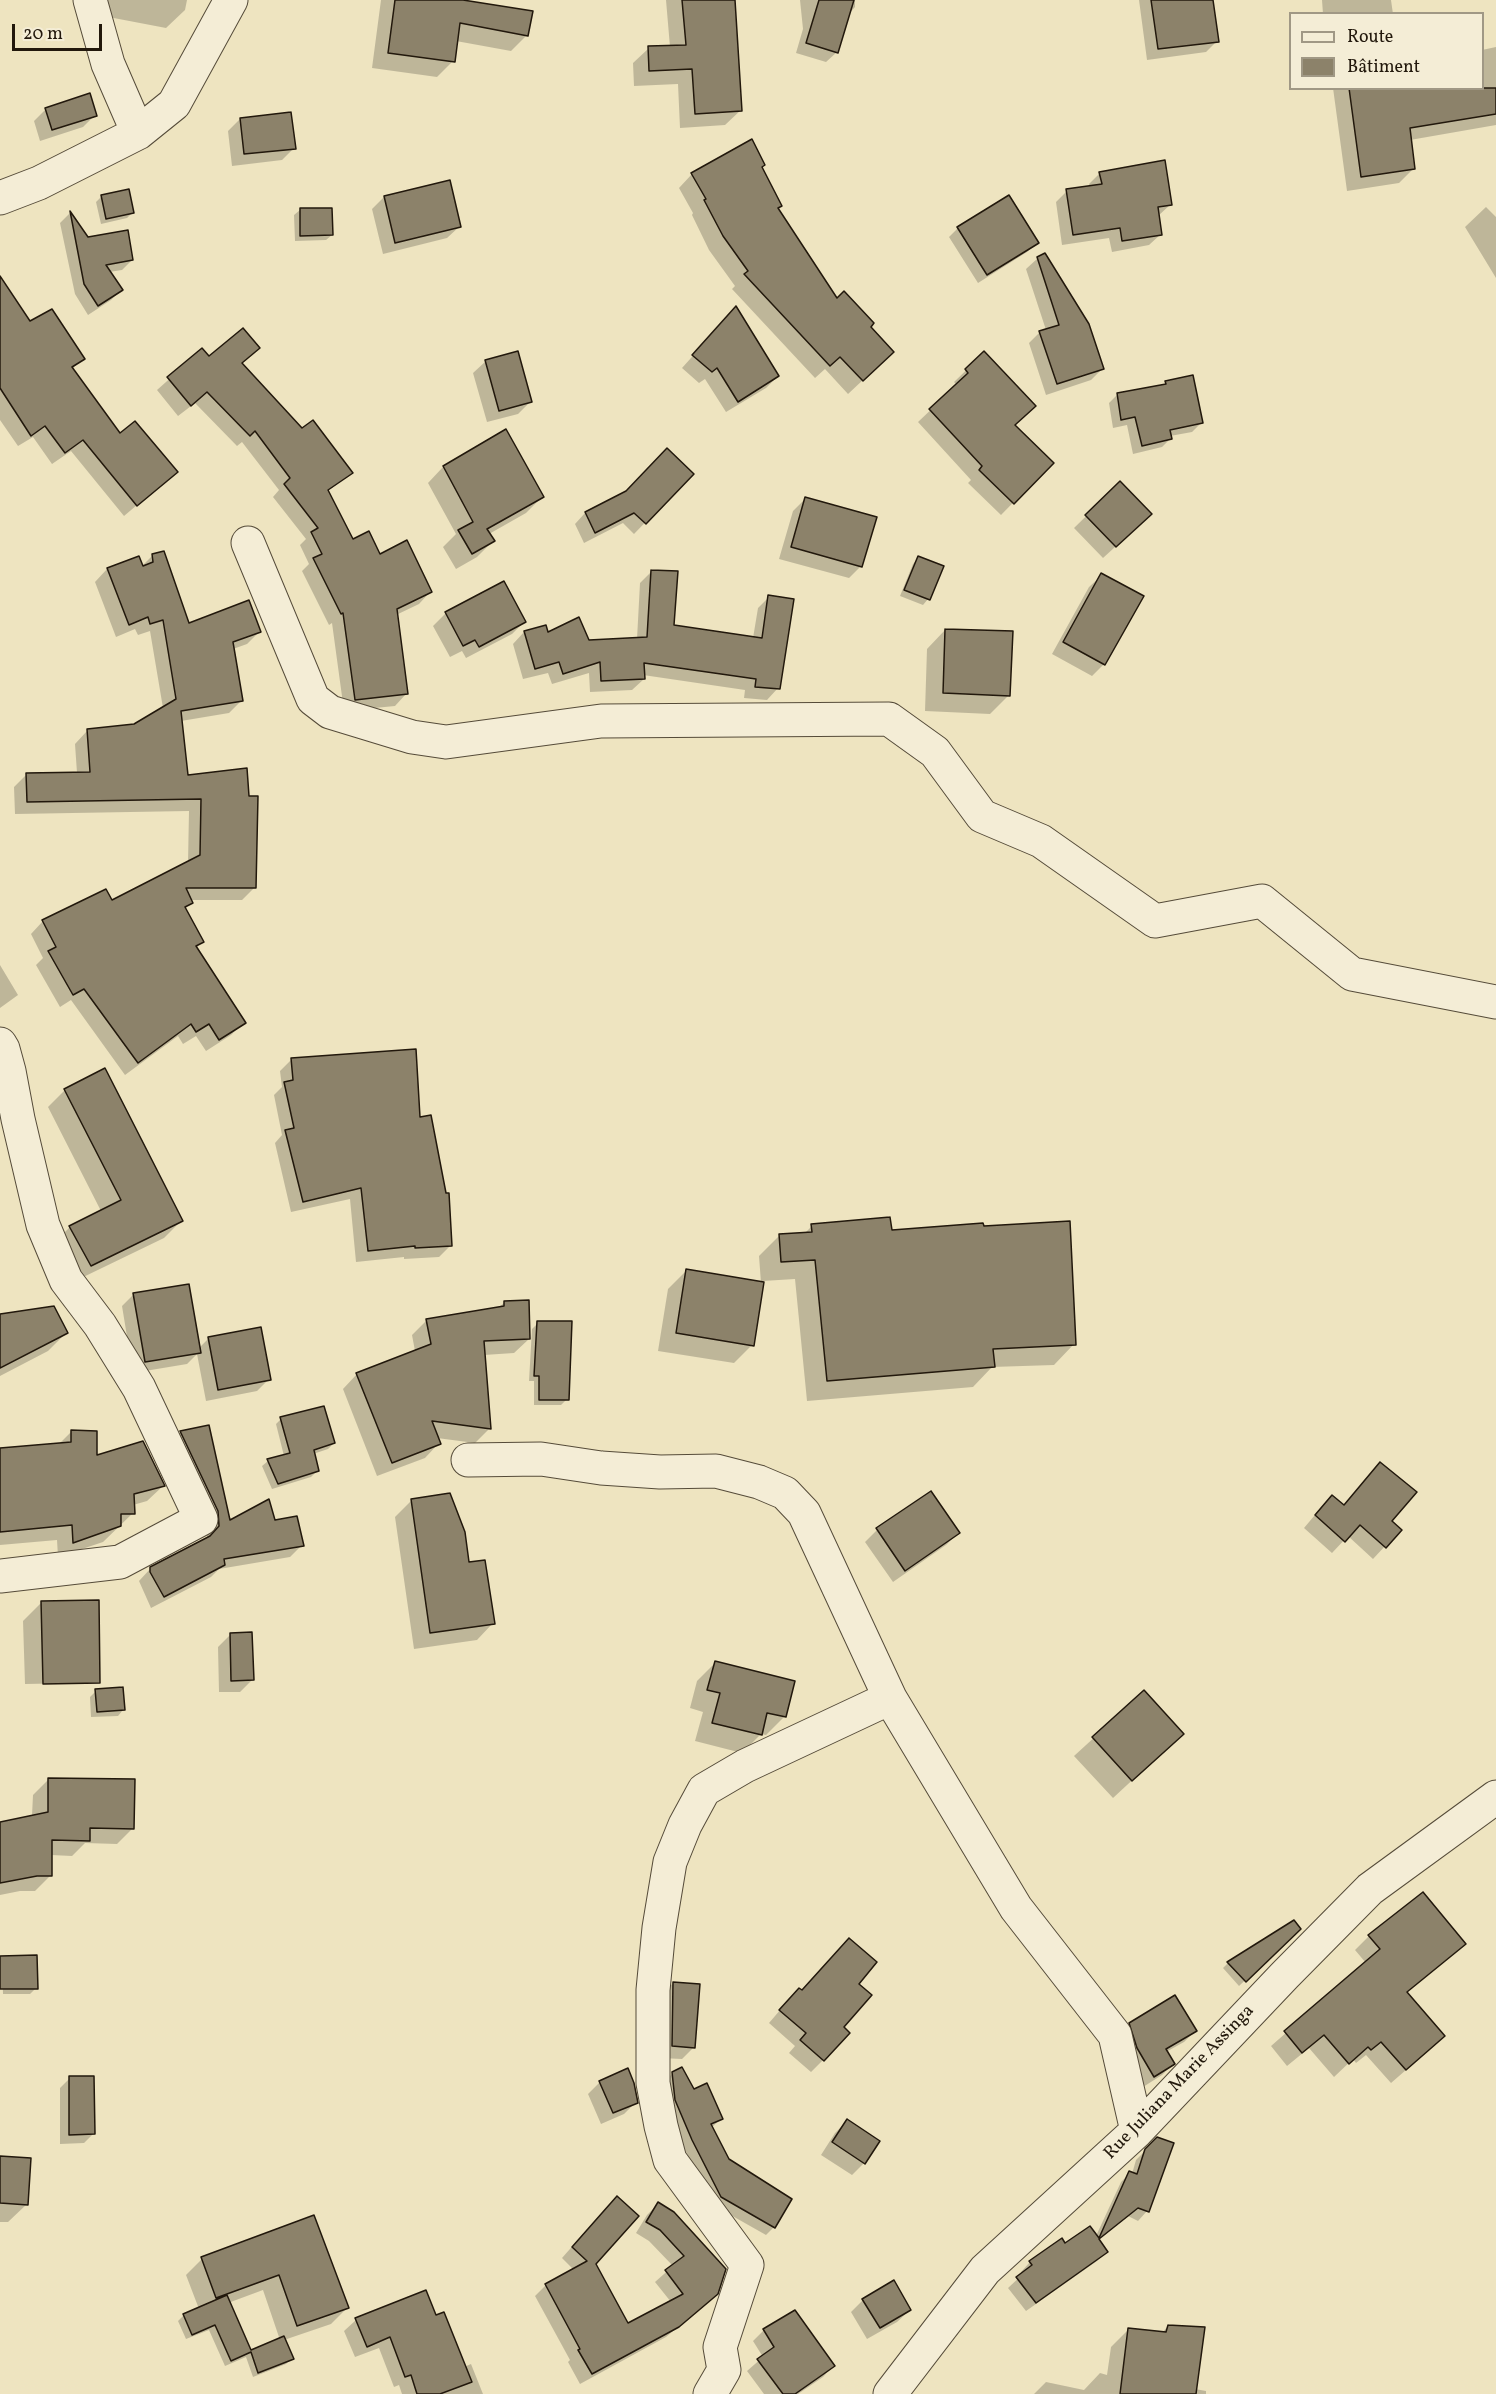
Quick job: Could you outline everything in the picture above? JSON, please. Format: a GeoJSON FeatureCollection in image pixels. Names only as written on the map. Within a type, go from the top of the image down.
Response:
{"type":"FeatureCollection","features":[{"type":"Feature","properties":{"kind":"street"},"geometry":{"type":"LineString","coordinates":[[90,0],[108,64],[138,133]]}},
{"type":"Feature","properties":{"kind":"street"},"geometry":{"type":"LineString","coordinates":[[0,198],[39,183],[138,133],[174,104],[231,0]]}},
{"type":"Feature","properties":{"kind":"street"},"geometry":{"type":"LineString","coordinates":[[248,543],[313,699],[330,712],[412,737],[446,742],[601,722],[889,719],[935,752],[982,816],[1041,840],[1155,921],[1262,901],[1352,974],[1496,1002]]}},
{"type":"Feature","properties":{"kind":"street"},"geometry":{"type":"LineString","coordinates":[[0,1044],[9,1071],[43,1225],[66,1280],[100,1325],[139,1388],[201,1519],[120,1562],[0,1576]]}},
{"type":"Feature","properties":{"kind":"street"},"geometry":{"type":"LineString","coordinates":[[468,1460],[541,1459],[601,1468],[660,1472],[716,1471],[759,1482],[784,1493],[804,1513],[890,1698],[1016,1908],[1115,2035],[1137,2131]]}},
{"type":"Feature","properties":{"kind":"street"},"geometry":{"type":"LineString","coordinates":[[710,2394],[724,2370],[720,2347],[747,2265],[670,2160],[661,2126],[653,2083],[653,1990],[659,1928],[670,1862],[685,1825],[704,1791],[745,1767],[890,1698]]}},
{"type":"Feature","properties":{"kind":"street","name":"Rue Juliana Marie Assinga"},"geometry":{"type":"LineString","coordinates":[[890,2394],[985,2270],[1137,2131],[1370,1889],[1496,1797]]}},
{"type":"Feature","properties":{"kind":"building"},"geometry":{"type":"Polygon","coordinates":[[[395,0],[463,0],[533,11],[528,36],[460,23],[455,62],[388,53],[395,0]]]}},
{"type":"Feature","properties":{"kind":"building"},"geometry":{"type":"Polygon","coordinates":[[[682,0],[735,0],[742,111],[695,114],[692,69],[649,71],[648,46],[686,45],[682,0]]]}},
{"type":"Feature","properties":{"kind":"building"},"geometry":{"type":"Polygon","coordinates":[[[819,0],[854,0],[838,53],[806,43],[819,0]]]}},
{"type":"Feature","properties":{"kind":"building"},"geometry":{"type":"Polygon","coordinates":[[[1151,0],[1213,0],[1219,42],[1158,49],[1151,0]]]}},
{"type":"Feature","properties":{"kind":"building"},"geometry":{"type":"Polygon","coordinates":[[[1484,88],[1496,88],[1496,114],[1410,128],[1415,169],[1361,177],[1349,90],[1484,90],[1484,88]]]}},
{"type":"Feature","properties":{"kind":"building"},"geometry":{"type":"Polygon","coordinates":[[[90,93],[97,116],[52,130],[45,108],[90,93]]]}},
{"type":"Feature","properties":{"kind":"building"},"geometry":{"type":"Polygon","coordinates":[[[291,112],[296,149],[244,154],[240,118],[291,112]]]}},
{"type":"Feature","properties":{"kind":"building"},"geometry":{"type":"Polygon","coordinates":[[[752,139],[765,165],[762,167],[782,206],[778,208],[837,298],[844,291],[874,323],[871,327],[894,352],[863,381],[840,357],[830,366],[744,274],[748,271],[723,236],[691,173],[752,139]]]}},
{"type":"Feature","properties":{"kind":"building"},"geometry":{"type":"Polygon","coordinates":[[[1165,160],[1172,205],[1158,207],[1162,235],[1122,241],[1120,228],[1073,235],[1066,189],[1102,184],[1099,172],[1165,160]]]}},
{"type":"Feature","properties":{"kind":"building"},"geometry":{"type":"Polygon","coordinates":[[[450,180],[461,227],[395,243],[384,196],[450,180]]]}},
{"type":"Feature","properties":{"kind":"building"},"geometry":{"type":"Polygon","coordinates":[[[129,189],[134,213],[106,219],[101,195],[129,189]]]}},
{"type":"Feature","properties":{"kind":"building"},"geometry":{"type":"Polygon","coordinates":[[[1009,195],[1039,243],[987,275],[957,227],[1009,195]]]}},
{"type":"Feature","properties":{"kind":"building"},"geometry":{"type":"Polygon","coordinates":[[[300,208],[332,208],[333,235],[300,236],[300,208]]]}},
{"type":"Feature","properties":{"kind":"building"},"geometry":{"type":"Polygon","coordinates":[[[70,211],[88,237],[128,230],[133,260],[106,265],[123,290],[98,306],[84,284],[70,211]]]}},
{"type":"Feature","properties":{"kind":"building"},"geometry":{"type":"Polygon","coordinates":[[[1045,253],[1089,324],[1104,369],[1057,384],[1039,331],[1059,325],[1037,257],[1045,253]]]}},
{"type":"Feature","properties":{"kind":"building"},"geometry":{"type":"Polygon","coordinates":[[[0,276],[30,321],[52,309],[85,359],[72,367],[120,433],[135,421],[178,472],[137,506],[83,440],[65,453],[45,426],[31,436],[0,388],[0,276]]]}},
{"type":"Feature","properties":{"kind":"building"},"geometry":{"type":"Polygon","coordinates":[[[736,306],[779,376],[738,402],[717,368],[712,372],[692,355],[736,306]]]}},
{"type":"Feature","properties":{"kind":"building"},"geometry":{"type":"Polygon","coordinates":[[[243,328],[260,348],[242,363],[302,428],[313,420],[353,473],[328,490],[353,539],[369,531],[380,554],[407,540],[432,592],[397,609],[408,694],[355,700],[343,613],[341,614],[313,558],[322,554],[311,532],[318,528],[284,484],[290,478],[255,431],[250,436],[207,392],[191,406],[167,377],[202,348],[209,356],[243,328]]]}},
{"type":"Feature","properties":{"kind":"building"},"geometry":{"type":"Polygon","coordinates":[[[518,351],[532,402],[499,411],[485,360],[518,351]]]}},
{"type":"Feature","properties":{"kind":"building"},"geometry":{"type":"Polygon","coordinates":[[[984,351],[1036,406],[1015,425],[1054,463],[1014,504],[979,470],[982,466],[929,409],[968,373],[965,369],[984,351]]]}},
{"type":"Feature","properties":{"kind":"building"},"geometry":{"type":"Polygon","coordinates":[[[1193,375],[1203,423],[1170,430],[1172,439],[1142,446],[1135,417],[1121,420],[1117,393],[1166,384],[1165,381],[1193,375]]]}},
{"type":"Feature","properties":{"kind":"building"},"geometry":{"type":"Polygon","coordinates":[[[506,429],[544,497],[487,529],[495,541],[472,554],[458,530],[473,522],[443,466],[506,429]]]}},
{"type":"Feature","properties":{"kind":"building"},"geometry":{"type":"Polygon","coordinates":[[[667,448],[694,474],[646,524],[634,513],[595,533],[585,512],[626,491],[667,448]]]}},
{"type":"Feature","properties":{"kind":"building"},"geometry":{"type":"Polygon","coordinates":[[[1120,481],[1152,514],[1116,547],[1085,515],[1120,481]]]}},
{"type":"Feature","properties":{"kind":"building"},"geometry":{"type":"Polygon","coordinates":[[[805,497],[877,517],[862,567],[791,547],[805,497]]]}},
{"type":"Feature","properties":{"kind":"building"},"geometry":{"type":"Polygon","coordinates":[[[164,551],[189,623],[249,600],[261,632],[233,642],[243,701],[181,711],[188,775],[247,768],[249,796],[258,796],[256,888],[186,888],[193,903],[185,907],[204,942],[196,946],[246,1023],[219,1040],[209,1024],[196,1032],[191,1024],[138,1063],[84,989],[73,995],[48,951],[56,947],[42,920],[106,889],[112,900],[200,855],[201,799],[27,802],[26,773],[90,772],[87,729],[134,724],[176,699],[163,620],[150,624],[148,617],[129,625],[107,568],[139,556],[143,566],[153,562],[152,554],[164,551]]]}},
{"type":"Feature","properties":{"kind":"building"},"geometry":{"type":"Polygon","coordinates":[[[918,556],[944,566],[930,600],[904,590],[918,556]]]}},
{"type":"Feature","properties":{"kind":"building"},"geometry":{"type":"Polygon","coordinates":[[[651,570],[678,571],[674,625],[762,638],[768,595],[794,599],[780,689],[755,687],[756,679],[644,663],[645,679],[601,681],[600,662],[563,674],[559,662],[535,669],[524,631],[546,625],[548,632],[579,617],[589,640],[647,637],[651,570]]]}},
{"type":"Feature","properties":{"kind":"building"},"geometry":{"type":"Polygon","coordinates":[[[1101,573],[1144,596],[1105,665],[1063,642],[1101,573]]]}},
{"type":"Feature","properties":{"kind":"building"},"geometry":{"type":"Polygon","coordinates":[[[504,581],[526,622],[479,647],[475,640],[463,646],[445,612],[504,581]]]}},
{"type":"Feature","properties":{"kind":"building"},"geometry":{"type":"Polygon","coordinates":[[[945,629],[1013,631],[1010,696],[943,693],[945,629]]]}},
{"type":"Feature","properties":{"kind":"building"},"geometry":{"type":"Polygon","coordinates":[[[416,1049],[420,1117],[431,1115],[446,1193],[449,1193],[452,1246],[415,1248],[415,1246],[368,1251],[361,1188],[303,1202],[285,1130],[294,1128],[284,1082],[293,1080],[291,1058],[416,1049]]]}},
{"type":"Feature","properties":{"kind":"building"},"geometry":{"type":"Polygon","coordinates":[[[105,1068],[183,1221],[91,1266],[69,1226],[121,1200],[64,1089],[105,1068]]]}},
{"type":"Feature","properties":{"kind":"building"},"geometry":{"type":"Polygon","coordinates":[[[890,1217],[892,1230],[983,1223],[984,1226],[1070,1221],[1076,1345],[993,1349],[995,1367],[827,1381],[815,1260],[781,1262],[779,1234],[812,1232],[811,1224],[890,1217]]]}},
{"type":"Feature","properties":{"kind":"building"},"geometry":{"type":"Polygon","coordinates":[[[686,1269],[764,1282],[754,1346],[676,1333],[686,1269]]]}},
{"type":"Feature","properties":{"kind":"building"},"geometry":{"type":"Polygon","coordinates":[[[189,1284],[201,1353],[145,1362],[133,1293],[189,1284]]]}},
{"type":"Feature","properties":{"kind":"building"},"geometry":{"type":"Polygon","coordinates":[[[529,1300],[530,1339],[484,1341],[491,1429],[432,1421],[441,1444],[392,1463],[356,1373],[431,1344],[426,1319],[504,1306],[504,1301],[529,1300]]]}},
{"type":"Feature","properties":{"kind":"building"},"geometry":{"type":"Polygon","coordinates":[[[54,1306],[68,1333],[0,1368],[0,1314],[54,1306]]]}},
{"type":"Feature","properties":{"kind":"building"},"geometry":{"type":"Polygon","coordinates":[[[537,1321],[572,1321],[569,1400],[539,1400],[539,1376],[534,1376],[537,1321]]]}},
{"type":"Feature","properties":{"kind":"building"},"geometry":{"type":"Polygon","coordinates":[[[261,1327],[271,1380],[218,1390],[208,1337],[261,1327]]]}},
{"type":"Feature","properties":{"kind":"building"},"geometry":{"type":"Polygon","coordinates":[[[324,1406],[335,1443],[314,1450],[319,1471],[278,1484],[267,1459],[290,1453],[280,1417],[324,1406]]]}},
{"type":"Feature","properties":{"kind":"building"},"geometry":{"type":"Polygon","coordinates":[[[209,1425],[230,1520],[269,1499],[275,1520],[297,1516],[304,1546],[224,1559],[225,1565],[164,1597],[150,1572],[150,1567],[210,1536],[219,1526],[218,1511],[180,1431],[209,1425]]]}},
{"type":"Feature","properties":{"kind":"building"},"geometry":{"type":"Polygon","coordinates":[[[71,1430],[97,1431],[97,1455],[143,1441],[165,1486],[134,1494],[135,1514],[121,1514],[121,1526],[73,1543],[72,1525],[0,1532],[0,1448],[71,1442],[71,1430]]]}},
{"type":"Feature","properties":{"kind":"building"},"geometry":{"type":"Polygon","coordinates":[[[1380,1462],[1417,1492],[1392,1521],[1402,1530],[1386,1548],[1360,1525],[1345,1542],[1315,1515],[1332,1495],[1344,1505],[1380,1462]]]}},
{"type":"Feature","properties":{"kind":"building"},"geometry":{"type":"Polygon","coordinates":[[[931,1491],[960,1533],[905,1571],[876,1528],[931,1491]]]}},
{"type":"Feature","properties":{"kind":"building"},"geometry":{"type":"Polygon","coordinates":[[[450,1493],[465,1532],[469,1562],[485,1560],[495,1624],[430,1633],[411,1499],[450,1493]]]}},
{"type":"Feature","properties":{"kind":"building"},"geometry":{"type":"Polygon","coordinates":[[[99,1600],[100,1683],[43,1684],[41,1601],[99,1600]]]}},
{"type":"Feature","properties":{"kind":"building"},"geometry":{"type":"Polygon","coordinates":[[[252,1632],[254,1680],[231,1681],[230,1633],[252,1632]]]}},
{"type":"Feature","properties":{"kind":"building"},"geometry":{"type":"Polygon","coordinates":[[[715,1661],[795,1681],[786,1717],[767,1713],[762,1735],[712,1723],[720,1693],[707,1690],[715,1661]]]}},
{"type":"Feature","properties":{"kind":"building"},"geometry":{"type":"Polygon","coordinates":[[[123,1687],[125,1710],[97,1712],[95,1689],[123,1687]]]}},
{"type":"Feature","properties":{"kind":"building"},"geometry":{"type":"Polygon","coordinates":[[[1144,1690],[1184,1734],[1132,1781],[1092,1737],[1144,1690]]]}},
{"type":"Feature","properties":{"kind":"building"},"geometry":{"type":"Polygon","coordinates":[[[48,1778],[135,1779],[134,1829],[90,1828],[90,1841],[52,1840],[52,1876],[37,1876],[0,1883],[0,1822],[48,1812],[48,1778]]]}},
{"type":"Feature","properties":{"kind":"building"},"geometry":{"type":"Polygon","coordinates":[[[1423,1892],[1466,1944],[1407,1992],[1445,2036],[1406,2070],[1381,2042],[1371,2050],[1368,2047],[1349,2064],[1324,2035],[1302,2053],[1284,2031],[1380,1949],[1368,1935],[1423,1892]]]}},
{"type":"Feature","properties":{"kind":"building"},"geometry":{"type":"Polygon","coordinates":[[[1294,1920],[1301,1929],[1246,1982],[1227,1962],[1294,1920]]]}},
{"type":"Feature","properties":{"kind":"building"},"geometry":{"type":"Polygon","coordinates":[[[849,1938],[877,1962],[859,1984],[872,1995],[844,2027],[850,2033],[824,2061],[800,2040],[806,2033],[779,2010],[799,1988],[802,1990],[849,1938]]]}},
{"type":"Feature","properties":{"kind":"building"},"geometry":{"type":"Polygon","coordinates":[[[37,1955],[38,1989],[0,1989],[0,1956],[37,1955]]]}},
{"type":"Feature","properties":{"kind":"building"},"geometry":{"type":"Polygon","coordinates":[[[673,1982],[700,1984],[695,2048],[672,2046],[673,1982]]]}},
{"type":"Feature","properties":{"kind":"building"},"geometry":{"type":"Polygon","coordinates":[[[1175,1995],[1197,2031],[1166,2049],[1175,2064],[1154,2077],[1137,2048],[1129,2023],[1175,1995]]]}},
{"type":"Feature","properties":{"kind":"building"},"geometry":{"type":"Polygon","coordinates":[[[682,2067],[694,2089],[707,2083],[723,2119],[711,2124],[729,2159],[792,2199],[775,2228],[721,2197],[675,2100],[672,2072],[682,2067]]]}},
{"type":"Feature","properties":{"kind":"building"},"geometry":{"type":"Polygon","coordinates":[[[628,2068],[638,2103],[613,2113],[599,2081],[628,2068]]]}},
{"type":"Feature","properties":{"kind":"building"},"geometry":{"type":"Polygon","coordinates":[[[69,2076],[94,2076],[95,2134],[69,2135],[69,2076]]]}},
{"type":"Feature","properties":{"kind":"building"},"geometry":{"type":"Polygon","coordinates":[[[847,2119],[880,2141],[865,2164],[832,2142],[847,2119]]]}},
{"type":"Feature","properties":{"kind":"building"},"geometry":{"type":"Polygon","coordinates":[[[1157,2137],[1174,2143],[1149,2212],[1138,2208],[1099,2239],[1108,2252],[1036,2303],[1016,2277],[1032,2265],[1029,2261],[1062,2238],[1065,2243],[1090,2226],[1099,2238],[1129,2171],[1137,2174],[1145,2149],[1157,2137]]]}},
{"type":"Feature","properties":{"kind":"building"},"geometry":{"type":"Polygon","coordinates":[[[0,2156],[31,2158],[28,2205],[0,2203],[0,2156]]]}},
{"type":"Feature","properties":{"kind":"building"},"geometry":{"type":"Polygon","coordinates":[[[617,2196],[639,2216],[596,2264],[628,2323],[683,2294],[665,2270],[684,2256],[660,2230],[646,2222],[658,2202],[674,2212],[726,2269],[718,2294],[679,2327],[592,2374],[545,2284],[587,2261],[572,2247],[617,2196]]]}},
{"type":"Feature","properties":{"kind":"building"},"geometry":{"type":"Polygon","coordinates":[[[314,2215],[349,2308],[297,2326],[279,2275],[216,2298],[201,2257],[314,2215]]]}},
{"type":"Feature","properties":{"kind":"building"},"geometry":{"type":"Polygon","coordinates":[[[894,2280],[911,2310],[880,2328],[862,2299],[894,2280]]]}},
{"type":"Feature","properties":{"kind":"building"},"geometry":{"type":"Polygon","coordinates":[[[426,2290],[436,2315],[444,2312],[472,2382],[440,2394],[417,2394],[411,2375],[405,2377],[390,2337],[367,2347],[355,2318],[426,2290]]]}},
{"type":"Feature","properties":{"kind":"building"},"geometry":{"type":"Polygon","coordinates":[[[227,2295],[251,2350],[284,2336],[294,2359],[258,2373],[251,2352],[231,2361],[215,2325],[192,2335],[183,2314],[227,2295]]]}},
{"type":"Feature","properties":{"kind":"building"},"geometry":{"type":"Polygon","coordinates":[[[795,2310],[835,2366],[795,2394],[783,2394],[757,2359],[774,2347],[763,2329],[795,2310]]]}},
{"type":"Feature","properties":{"kind":"building"},"geometry":{"type":"Polygon","coordinates":[[[1168,2325],[1205,2327],[1196,2394],[1120,2394],[1128,2328],[1166,2332],[1168,2325]]]}}]}
